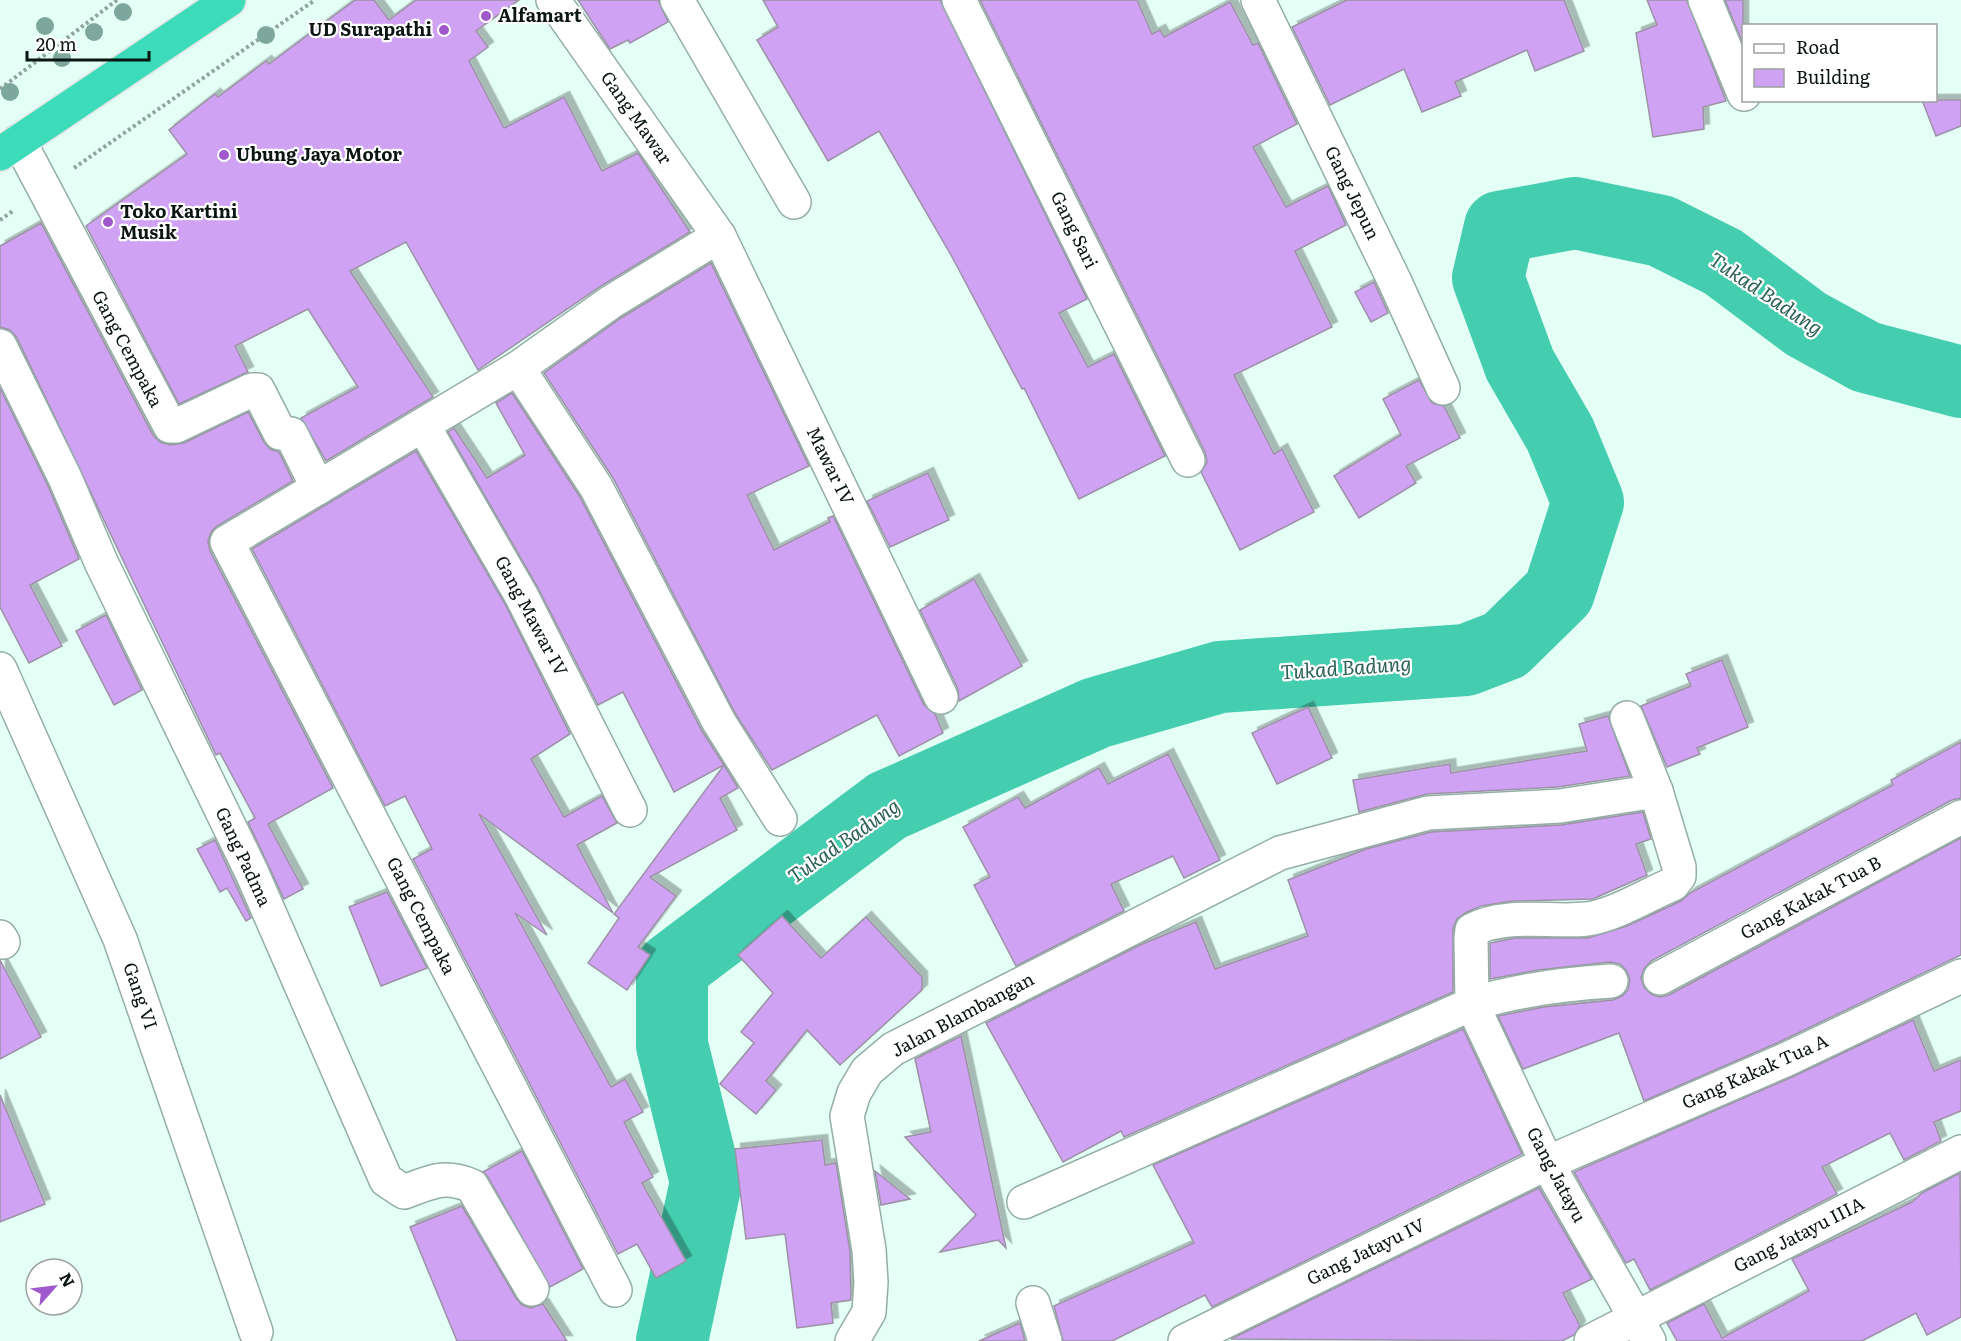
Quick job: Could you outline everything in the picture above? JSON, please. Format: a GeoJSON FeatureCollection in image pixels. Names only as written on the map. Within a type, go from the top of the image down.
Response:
{"type":"FeatureCollection","features":[{"type":"Feature","properties":{"kind":"highway"},"geometry":{"type":"LineString","coordinates":[[10,148],[229,0]]}},
{"type":"Feature","properties":{"kind":"street","name":"Gang Mawar"},"geometry":{"type":"LineString","coordinates":[[553,0],[719,236]]}},
{"type":"Feature","properties":{"kind":"street"},"geometry":{"type":"LineString","coordinates":[[677,0],[794,202]]}},
{"type":"Feature","properties":{"kind":"street","name":"Gang Sari"},"geometry":{"type":"LineString","coordinates":[[958,0],[1188,460]]}},
{"type":"Feature","properties":{"kind":"street","name":"Gang Jepun"},"geometry":{"type":"LineString","coordinates":[[1258,0],[1395,282],[1443,388]]}},
{"type":"Feature","properties":{"kind":"street"},"geometry":{"type":"LineString","coordinates":[[1706,0],[1742,91]]}},
{"type":"Feature","properties":{"kind":"street","name":"Gang Cempaka"},"geometry":{"type":"LineString","coordinates":[[10,148],[44,189],[170,426],[176,426],[252,390],[258,390],[280,433],[291,434],[318,488],[227,542],[615,1290]]}},
{"type":"Feature","properties":{"kind":"street"},"geometry":{"type":"LineString","coordinates":[[318,488],[424,427],[518,368],[611,302],[719,236]]}},
{"type":"Feature","properties":{"kind":"street","name":"Mawar IV"},"geometry":{"type":"LineString","coordinates":[[719,236],[941,697]]}},
{"type":"Feature","properties":{"kind":"street","name":"Gang Padma"},"geometry":{"type":"LineString","coordinates":[[0,346],[252,873],[386,1180],[404,1192],[441,1178],[458,1180],[472,1186],[532,1289]]}},
{"type":"Feature","properties":{"kind":"street"},"geometry":{"type":"LineString","coordinates":[[518,368],[596,487],[719,722],[780,819]]}},
{"type":"Feature","properties":{"kind":"street","name":"Gang Mawar IV"},"geometry":{"type":"LineString","coordinates":[[424,427],[521,595],[630,810]]}},
{"type":"Feature","properties":{"kind":"street","name":"Gang VI"},"geometry":{"type":"LineString","coordinates":[[0,669],[120,939],[256,1332]]}},
{"type":"Feature","properties":{"kind":"street"},"geometry":{"type":"LineString","coordinates":[[1472,1004],[1472,930],[1480,926],[1508,921],[1589,918],[1677,880],[1678,867],[1656,791],[1627,718]]}},
{"type":"Feature","properties":{"kind":"street","name":"Jalan Blambangan"},"geometry":{"type":"LineString","coordinates":[[852,1341],[869,1312],[871,1282],[869,1250],[848,1116],[854,1093],[867,1071],[893,1049],[1280,853],[1428,813],[1560,806],[1656,791]]}},
{"type":"Feature","properties":{"kind":"street","name":"Gang Kakak Tua B"},"geometry":{"type":"LineString","coordinates":[[1660,978],[1961,817]]}},
{"type":"Feature","properties":{"kind":"street","name":"Gang Kakak Tua A"},"geometry":{"type":"LineString","coordinates":[[1547,1163],[1785,1060],[1961,976]]}},
{"type":"Feature","properties":{"kind":"street"},"geometry":{"type":"LineString","coordinates":[[1024,1202],[1472,1004],[1501,995],[1542,988],[1611,981]]}},
{"type":"Feature","properties":{"kind":"street","name":"Gang Jatayu"},"geometry":{"type":"LineString","coordinates":[[1472,1004],[1547,1163],[1643,1329]]}},
{"type":"Feature","properties":{"kind":"street","name":"Gang Jatayu IIIA"},"geometry":{"type":"LineString","coordinates":[[1591,1341],[1643,1329],[1961,1152]]}},
{"type":"Feature","properties":{"kind":"street","name":"Gang Jatayu IV"},"geometry":{"type":"LineString","coordinates":[[1185,1341],[1547,1163]]}},
{"type":"Feature","properties":{"kind":"street"},"geometry":{"type":"LineString","coordinates":[[1033,1303],[1045,1341]]}},
{"type":"Feature","properties":{"kind":"path"},"geometry":{"type":"LineString","coordinates":[[0,89],[117,0]]}},
{"type":"Feature","properties":{"kind":"path"},"geometry":{"type":"LineString","coordinates":[[0,220],[315,0]]}},
{"type":"Feature","properties":{"kind":"building"},"geometry":{"type":"Polygon","coordinates":[[[355,0],[374,0],[389,20],[416,0],[519,0],[476,31],[488,47],[469,61],[504,128],[564,97],[602,171],[638,153],[690,232],[601,286],[478,370],[406,242],[350,271],[433,397],[326,461],[301,418],[358,387],[308,309],[235,346],[248,372],[179,404],[86,226],[187,154],[169,130],[215,94],[218,97],[266,61],[269,64],[355,0]]]}},
{"type":"Feature","properties":{"kind":"building"},"geometry":{"type":"Polygon","coordinates":[[[578,0],[658,0],[668,22],[630,43],[628,40],[610,49],[578,0]]]}},
{"type":"Feature","properties":{"kind":"building"},"geometry":{"type":"Polygon","coordinates":[[[763,0],[940,0],[1087,299],[1059,313],[1088,367],[1114,354],[1165,456],[1079,499],[1024,388],[1022,389],[951,255],[879,131],[828,161],[757,40],[778,27],[763,0]]]}},
{"type":"Feature","properties":{"kind":"building"},"geometry":{"type":"Polygon","coordinates":[[[980,0],[1137,0],[1152,34],[1160,30],[1164,37],[1230,2],[1253,45],[1258,43],[1297,124],[1253,147],[1286,207],[1328,186],[1346,225],[1295,251],[1332,327],[1234,375],[1274,454],[1282,449],[1314,512],[1240,550],[1201,472],[1207,462],[1205,452],[980,0]]]}},
{"type":"Feature","properties":{"kind":"building"},"geometry":{"type":"Polygon","coordinates":[[[1347,0],[1564,0],[1584,51],[1535,71],[1527,50],[1455,82],[1461,96],[1422,112],[1404,69],[1330,105],[1292,27],[1347,0]]]}},
{"type":"Feature","properties":{"kind":"building"},"geometry":{"type":"Polygon","coordinates":[[[1647,0],[1687,0],[1726,101],[1703,107],[1704,129],[1653,137],[1636,33],[1657,25],[1647,0]]]}},
{"type":"Feature","properties":{"kind":"building"},"geometry":{"type":"Polygon","coordinates":[[[1725,0],[1743,0],[1742,42],[1725,0]]]}},
{"type":"Feature","properties":{"kind":"building"},"geometry":{"type":"Polygon","coordinates":[[[1961,100],[1961,126],[1936,136],[1923,102],[1961,100]]]}},
{"type":"Feature","properties":{"kind":"building"},"geometry":{"type":"Polygon","coordinates":[[[41,223],[153,435],[160,442],[170,445],[184,443],[248,412],[264,442],[270,449],[279,452],[293,481],[217,526],[211,532],[208,541],[210,551],[333,788],[268,824],[303,889],[284,899],[248,822],[255,818],[220,753],[216,755],[17,338],[10,330],[0,327],[0,246],[41,223]]]}},
{"type":"Feature","properties":{"kind":"building"},"geometry":{"type":"Polygon","coordinates":[[[711,263],[809,466],[747,495],[774,550],[830,522],[828,518],[833,516],[924,705],[935,714],[943,733],[899,756],[877,715],[772,770],[735,713],[613,478],[544,373],[621,318],[711,263]]]}},
{"type":"Feature","properties":{"kind":"building"},"geometry":{"type":"Polygon","coordinates":[[[1374,282],[1388,313],[1371,322],[1355,292],[1374,282]]]}},
{"type":"Feature","properties":{"kind":"building"},"geometry":{"type":"Polygon","coordinates":[[[1419,380],[1432,403],[1444,406],[1460,438],[1406,466],[1416,483],[1359,518],[1334,476],[1401,435],[1383,399],[1419,380]]]}},
{"type":"Feature","properties":{"kind":"building"},"geometry":{"type":"Polygon","coordinates":[[[0,388],[48,486],[79,559],[30,585],[62,646],[29,663],[0,607],[0,388]]]}},
{"type":"Feature","properties":{"kind":"building"},"geometry":{"type":"Polygon","coordinates":[[[512,393],[580,497],[702,731],[724,765],[674,792],[623,692],[598,705],[537,586],[448,432],[454,428],[487,478],[525,455],[496,403],[512,393]]]}},
{"type":"Feature","properties":{"kind":"building"},"geometry":{"type":"Polygon","coordinates":[[[416,451],[505,604],[570,734],[531,759],[564,817],[602,796],[617,823],[577,845],[613,913],[479,814],[547,935],[515,913],[611,1087],[625,1079],[643,1112],[624,1122],[653,1177],[642,1183],[686,1261],[656,1278],[637,1244],[618,1254],[413,859],[432,849],[405,796],[385,806],[252,549],[416,451]]]}},
{"type":"Feature","properties":{"kind":"building"},"geometry":{"type":"Polygon","coordinates":[[[928,473],[949,520],[890,547],[867,501],[928,473]]]}},
{"type":"Feature","properties":{"kind":"building"},"geometry":{"type":"Polygon","coordinates":[[[974,579],[1022,666],[959,701],[958,689],[920,610],[974,579]]]}},
{"type":"Feature","properties":{"kind":"building"},"geometry":{"type":"Polygon","coordinates":[[[106,615],[142,690],[114,705],[76,631],[106,615]]]}},
{"type":"Feature","properties":{"kind":"building"},"geometry":{"type":"Polygon","coordinates":[[[1722,660],[1748,727],[1697,748],[1700,754],[1667,767],[1641,706],[1691,686],[1686,674],[1722,660]]]}},
{"type":"Feature","properties":{"kind":"building"},"geometry":{"type":"Polygon","coordinates":[[[1308,707],[1332,758],[1277,784],[1252,733],[1308,707]]]}},
{"type":"Feature","properties":{"kind":"building"},"geometry":{"type":"Polygon","coordinates":[[[1608,716],[1630,776],[1558,787],[1427,794],[1359,812],[1353,780],[1450,764],[1451,773],[1587,751],[1579,724],[1608,716]]]}},
{"type":"Feature","properties":{"kind":"building"},"geometry":{"type":"Polygon","coordinates":[[[1961,742],[1961,798],[1952,800],[1651,961],[1644,969],[1641,978],[1644,987],[1651,994],[1660,997],[1669,995],[1961,838],[1961,955],[1777,1043],[1644,1101],[1619,1033],[1523,1069],[1498,1016],[1544,1007],[1613,1000],[1628,990],[1630,979],[1620,964],[1610,962],[1538,970],[1490,979],[1490,943],[1515,938],[1588,938],[1627,926],[1681,901],[1690,893],[1893,785],[1891,780],[1961,742]]]}},
{"type":"Feature","properties":{"kind":"building"},"geometry":{"type":"Polygon","coordinates":[[[1168,754],[1220,860],[1184,878],[1173,856],[1111,884],[1124,911],[1016,966],[974,885],[990,877],[963,827],[1018,797],[1025,808],[1099,768],[1108,784],[1168,754]]]}},
{"type":"Feature","properties":{"kind":"building"},"geometry":{"type":"Polygon","coordinates":[[[724,765],[738,788],[720,798],[737,830],[650,877],[676,896],[638,947],[650,955],[627,990],[588,963],[619,918],[614,914],[724,765]]]}},
{"type":"Feature","properties":{"kind":"building"},"geometry":{"type":"Polygon","coordinates":[[[1643,812],[1651,839],[1636,844],[1647,875],[1593,899],[1512,901],[1481,906],[1465,913],[1457,919],[1453,928],[1453,992],[1124,1137],[1121,1131],[1063,1162],[986,1023],[1140,945],[1196,922],[1215,969],[1308,936],[1288,880],[1366,849],[1431,832],[1561,825],[1643,812]]]}},
{"type":"Feature","properties":{"kind":"building"},"geometry":{"type":"Polygon","coordinates":[[[215,840],[251,918],[246,921],[227,888],[220,892],[197,849],[215,840]]]}},
{"type":"Feature","properties":{"kind":"building"},"geometry":{"type":"Polygon","coordinates":[[[387,892],[427,968],[381,986],[349,907],[387,892]]]}},
{"type":"Feature","properties":{"kind":"building"},"geometry":{"type":"Polygon","coordinates":[[[782,916],[821,958],[866,917],[922,977],[922,990],[840,1065],[807,1030],[766,1081],[776,1090],[756,1114],[720,1084],[754,1043],[741,1032],[773,993],[738,955],[782,916]]]}},
{"type":"Feature","properties":{"kind":"building"},"geometry":{"type":"Polygon","coordinates":[[[0,960],[41,1037],[0,1059],[0,960]]]}},
{"type":"Feature","properties":{"kind":"building"},"geometry":{"type":"Polygon","coordinates":[[[1913,1020],[1934,1071],[1961,1060],[1961,1111],[1934,1122],[1941,1141],[1904,1160],[1890,1133],[1822,1167],[1837,1194],[1650,1290],[1634,1259],[1626,1263],[1574,1172],[1792,1077],[1913,1020]]]}},
{"type":"Feature","properties":{"kind":"building"},"geometry":{"type":"Polygon","coordinates":[[[1463,1029],[1522,1154],[1212,1307],[1205,1295],[1112,1341],[1063,1341],[1054,1306],[1194,1243],[1153,1165],[1463,1029]]]}},
{"type":"Feature","properties":{"kind":"building"},"geometry":{"type":"Polygon","coordinates":[[[961,1036],[1006,1248],[998,1240],[940,1252],[976,1215],[905,1137],[931,1132],[915,1059],[961,1036]]]}},
{"type":"Feature","properties":{"kind":"building"},"geometry":{"type":"Polygon","coordinates":[[[0,1095],[45,1204],[0,1222],[0,1095]]]}},
{"type":"Feature","properties":{"kind":"building"},"geometry":{"type":"Polygon","coordinates":[[[822,1140],[825,1165],[836,1163],[850,1252],[851,1300],[831,1303],[833,1323],[797,1328],[785,1234],[746,1239],[735,1149],[822,1140]]]}},
{"type":"Feature","properties":{"kind":"building"},"geometry":{"type":"Polygon","coordinates":[[[522,1151],[583,1269],[550,1287],[488,1177],[483,1172],[522,1151]]]}},
{"type":"Feature","properties":{"kind":"building"},"geometry":{"type":"Polygon","coordinates":[[[875,1171],[910,1199],[881,1205],[875,1171]]]}},
{"type":"Feature","properties":{"kind":"building"},"geometry":{"type":"Polygon","coordinates":[[[1960,1173],[1961,1317],[1927,1335],[1916,1313],[1862,1341],[1677,1341],[1667,1323],[1704,1304],[1722,1338],[1809,1291],[1792,1259],[1912,1202],[1922,1193],[1960,1173]]]}},
{"type":"Feature","properties":{"kind":"building"},"geometry":{"type":"Polygon","coordinates":[[[1539,1188],[1592,1279],[1563,1293],[1580,1326],[1574,1335],[1562,1341],[1231,1339],[1539,1188]]]}},
{"type":"Feature","properties":{"kind":"building"},"geometry":{"type":"Polygon","coordinates":[[[462,1206],[516,1298],[522,1305],[531,1308],[543,1304],[567,1341],[457,1341],[410,1227],[462,1206]]]}},
{"type":"Feature","properties":{"kind":"building"},"geometry":{"type":"Polygon","coordinates":[[[1020,1323],[1025,1341],[979,1341],[1020,1323]]]}},
{"type":"Feature","properties":{"kind":"waterway","name":"Tukad Badung"},"geometry":{"type":"LineString","coordinates":[[672,1341],[706,1182],[672,1045],[672,968],[887,806],[1096,713],[1220,677],[1466,660],[1505,645],[1559,592],[1588,502],[1560,434],[1520,365],[1488,278],[1500,227],[1575,213],[1661,231],[1723,262],[1806,324],[1866,357],[1961,382]]}},
{"type":"Feature","properties":{"kind":"place","name":"Alfamart"},"geometry":{"type":"Point","coordinates":[486,16]}},
{"type":"Feature","properties":{"kind":"place","name":"UD Surapathi"},"geometry":{"type":"Point","coordinates":[444,30]}},
{"type":"Feature","properties":{"kind":"place","name":"Ubung Jaya Motor"},"geometry":{"type":"Point","coordinates":[224,155]}},
{"type":"Feature","properties":{"kind":"place","name":"Toko Kartini Musik"},"geometry":{"type":"Point","coordinates":[108,222]}}]}
